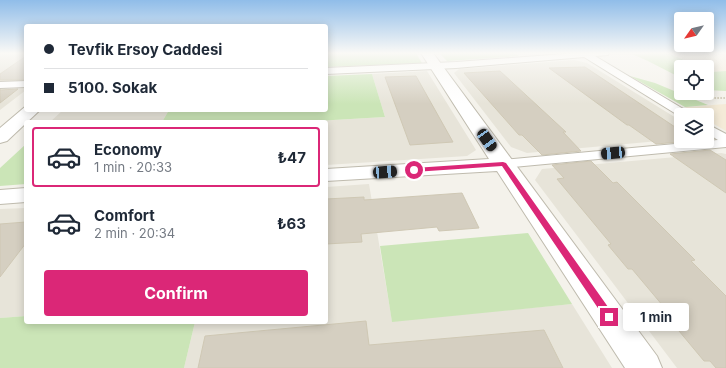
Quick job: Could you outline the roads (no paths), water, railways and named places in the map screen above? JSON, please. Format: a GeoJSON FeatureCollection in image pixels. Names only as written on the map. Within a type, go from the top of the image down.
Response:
{"type":"FeatureCollection","features":[{"type":"Feature","properties":{"kind":"street"},"geometry":{"type":"LineString","coordinates":[[440,70],[645,368]]}},
{"type":"Feature","properties":{"kind":"street"},"geometry":{"type":"LineString","coordinates":[[0,137],[30,112]]}},
{"type":"Feature","properties":{"kind":"street"},"geometry":{"type":"LineString","coordinates":[[328,176],[503,164]]}},
{"type":"Feature","properties":{"kind":"street"},"geometry":{"type":"LineString","coordinates":[[0,197],[24,195]]}},
{"type":"Feature","properties":{"kind":"lane"},"geometry":{"type":"LineString","coordinates":[[610,70],[674,108]]}},
{"type":"Feature","properties":{"kind":"lane"},"geometry":{"type":"LineString","coordinates":[[0,85],[24,84]]}},
{"type":"Feature","properties":{"kind":"lane"},"geometry":{"type":"LineString","coordinates":[[714,132],[726,139]]}},
{"type":"Feature","properties":{"kind":"lane"},"geometry":{"type":"LineString","coordinates":[[503,164],[726,143]]}}]}
